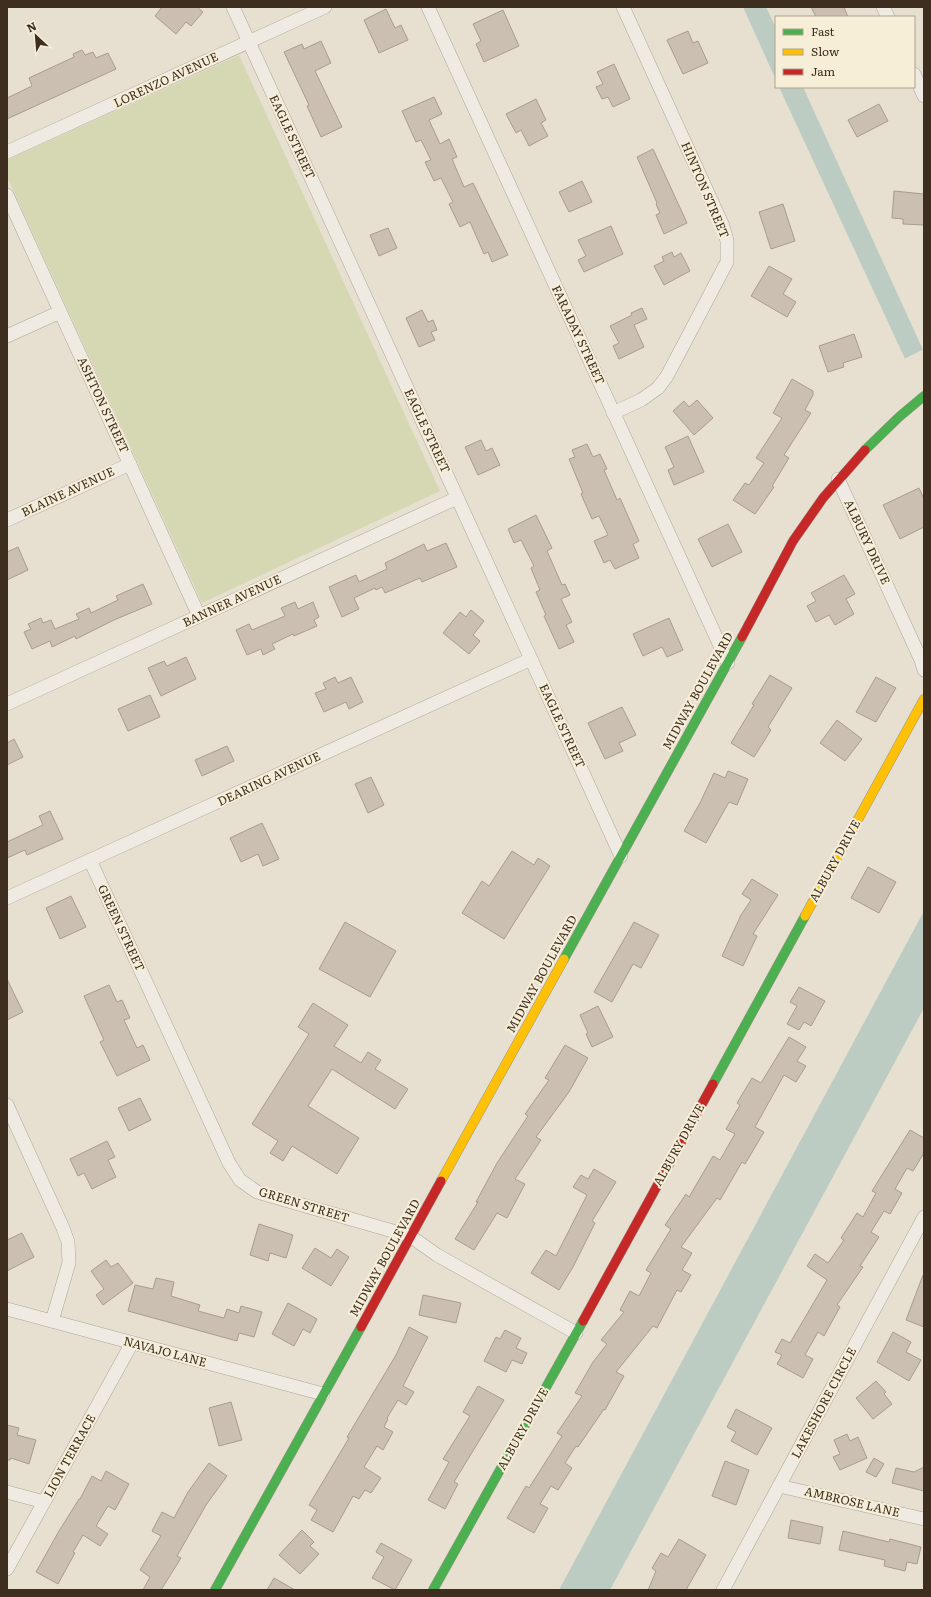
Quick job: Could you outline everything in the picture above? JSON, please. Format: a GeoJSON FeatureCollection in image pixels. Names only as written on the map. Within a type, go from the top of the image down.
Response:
{"type":"FeatureCollection","features":[{"type":"Feature","properties":{"kind":"street","name":"EAGLE STREET"},"geometry":{"type":"LineString","coordinates":[[233,7],[621,856]]}},
{"type":"Feature","properties":{"kind":"street","name":"LORENZO AVENUE"},"geometry":{"type":"LineString","coordinates":[[7,152],[325,7]]}},
{"type":"Feature","properties":{"kind":"street","name":"FARADAY STREET"},"geometry":{"type":"LineString","coordinates":[[428,7],[728,663]]}},
{"type":"Feature","properties":{"kind":"street","name":"HINTON STREET"},"geometry":{"type":"LineString","coordinates":[[613,413],[641,400],[658,388],[667,376],[727,262],[727,241],[723,226],[623,7]]}},
{"type":"Feature","properties":{"kind":"street"},"geometry":{"type":"LineString","coordinates":[[883,7],[888,16]]}},
{"type":"Feature","properties":{"kind":"street"},"geometry":{"type":"LineString","coordinates":[[915,76],[924,96]]}},
{"type":"Feature","properties":{"kind":"street","name":"ASHTON STREET"},"geometry":{"type":"LineString","coordinates":[[7,195],[199,616]]}},
{"type":"Feature","properties":{"kind":"street"},"geometry":{"type":"LineString","coordinates":[[7,336],[60,312]]}},
{"type":"Feature","properties":{"kind":"street","name":"MIDWAY BOULEVARD"},"geometry":{"type":"LineString","coordinates":[[214,1590],[728,663],[793,541],[838,479],[862,453],[909,408],[924,396]]}},
{"type":"Feature","properties":{"kind":"street","name":"BLAINE AVENUE"},"geometry":{"type":"LineString","coordinates":[[7,520],[130,464]]}},
{"type":"Feature","properties":{"kind":"street","name":"ALBURY DRIVE"},"geometry":{"type":"LineString","coordinates":[[838,479],[921,660],[924,670]]}},
{"type":"Feature","properties":{"kind":"street","name":"BANNER AVENUE"},"geometry":{"type":"LineString","coordinates":[[7,704],[457,498]]}},
{"type":"Feature","properties":{"kind":"street","name":"DEARING AVENUE"},"geometry":{"type":"LineString","coordinates":[[7,898],[531,659]]}},
{"type":"Feature","properties":{"kind":"street","name":"ALBURY DRIVE"},"geometry":{"type":"LineString","coordinates":[[433,1590],[576,1333],[924,699]]}},
{"type":"Feature","properties":{"kind":"street","name":"GREEN STREET"},"geometry":{"type":"LineString","coordinates":[[90,860],[228,1163],[240,1180],[257,1192],[410,1236],[437,1255],[576,1333]]}},
{"type":"Feature","properties":{"kind":"street"},"geometry":{"type":"LineString","coordinates":[[7,1105],[68,1242],[68,1263],[52,1321]]}},
{"type":"Feature","properties":{"kind":"street","name":"LAKESHORE CIRCLE"},"geometry":{"type":"LineString","coordinates":[[723,1590],[924,1217]]}},
{"type":"Feature","properties":{"kind":"street","name":"NAVAJO LANE"},"geometry":{"type":"LineString","coordinates":[[7,1309],[323,1394]]}},
{"type":"Feature","properties":{"kind":"street","name":"LION TERRACE"},"geometry":{"type":"LineString","coordinates":[[7,1569],[132,1343]]}},
{"type":"Feature","properties":{"kind":"street","name":"AMBROSE LANE"},"geometry":{"type":"LineString","coordinates":[[779,1486],[924,1519]]}},
{"type":"Feature","properties":{"kind":"street"},"geometry":{"type":"LineString","coordinates":[[7,1492],[44,1502]]}},
{"type":"Feature","properties":{"kind":"green space"},"geometry":{"type":"Polygon","coordinates":[[[239,55],[440,491],[202,603],[7,177],[7,160],[239,55]]]}},
{"type":"Feature","properties":{"kind":"shaded area"},"geometry":{"type":"Polygon","coordinates":[[[743,7],[766,7],[775,26],[775,78],[743,7]]]}},
{"type":"Feature","properties":{"kind":"shaded area"},"geometry":{"type":"Polygon","coordinates":[[[779,88],[803,88],[924,352],[919,389],[779,88]]]}},
{"type":"Feature","properties":{"kind":"shaded area"},"geometry":{"type":"Polygon","coordinates":[[[924,911],[924,1008],[610,1590],[559,1590],[924,911]]]}},
{"type":"Feature","properties":{"kind":"pier"},"geometry":{"type":"Polygon","coordinates":[[[924,349],[924,405],[902,360],[924,349]]]}},
{"type":"Feature","properties":{"kind":"building"},"geometry":{"type":"Polygon","coordinates":[[[162,7],[197,7],[203,12],[191,26],[186,22],[176,34],[155,16],[162,7]]]}},
{"type":"Feature","properties":{"kind":"building"},"geometry":{"type":"Polygon","coordinates":[[[811,7],[844,7],[848,16],[816,16],[811,7]]]}},
{"type":"Feature","properties":{"kind":"building"},"geometry":{"type":"Polygon","coordinates":[[[386,9],[395,28],[401,25],[408,40],[379,53],[364,20],[386,9]]]}},
{"type":"Feature","properties":{"kind":"building"},"geometry":{"type":"Polygon","coordinates":[[[503,10],[519,46],[484,62],[476,44],[481,41],[473,24],[503,10]]]}},
{"type":"Feature","properties":{"kind":"building"},"geometry":{"type":"Polygon","coordinates":[[[688,31],[693,43],[698,41],[708,63],[683,74],[667,40],[688,31]]]}},
{"type":"Feature","properties":{"kind":"building"},"geometry":{"type":"Polygon","coordinates":[[[321,41],[331,63],[315,71],[342,127],[321,137],[307,106],[309,105],[284,52],[302,44],[304,49],[321,41]]]}},
{"type":"Feature","properties":{"kind":"building"},"geometry":{"type":"Polygon","coordinates":[[[82,50],[85,55],[93,52],[96,58],[108,53],[116,69],[7,119],[7,98],[32,86],[29,78],[74,57],[73,54],[82,50]]]}},
{"type":"Feature","properties":{"kind":"building"},"geometry":{"type":"Polygon","coordinates":[[[614,64],[630,99],[613,107],[608,97],[602,99],[596,87],[603,84],[597,72],[614,64]]]}},
{"type":"Feature","properties":{"kind":"building"},"geometry":{"type":"Polygon","coordinates":[[[434,97],[442,114],[429,120],[440,144],[449,139],[457,157],[452,159],[464,187],[473,183],[508,255],[492,262],[488,252],[484,254],[470,222],[460,227],[449,204],[453,202],[441,178],[434,181],[425,162],[431,160],[421,140],[416,142],[402,111],[434,97]]]}},
{"type":"Feature","properties":{"kind":"building"},"geometry":{"type":"Polygon","coordinates":[[[536,99],[546,120],[541,123],[548,136],[529,146],[521,130],[516,133],[506,114],[536,99]]]}},
{"type":"Feature","properties":{"kind":"building"},"geometry":{"type":"Polygon","coordinates":[[[879,104],[888,121],[857,137],[848,120],[879,104]]]}},
{"type":"Feature","properties":{"kind":"building"},"geometry":{"type":"Polygon","coordinates":[[[653,149],[687,223],[664,234],[656,215],[660,213],[656,204],[657,203],[637,157],[653,149]]]}},
{"type":"Feature","properties":{"kind":"building"},"geometry":{"type":"Polygon","coordinates":[[[582,181],[592,202],[569,212],[559,192],[582,181]]]}},
{"type":"Feature","properties":{"kind":"building"},"geometry":{"type":"Polygon","coordinates":[[[894,191],[924,194],[924,225],[903,224],[903,219],[892,218],[894,191]]]}},
{"type":"Feature","properties":{"kind":"building"},"geometry":{"type":"Polygon","coordinates":[[[783,204],[795,241],[771,249],[759,212],[783,204]]]}},
{"type":"Feature","properties":{"kind":"building"},"geometry":{"type":"Polygon","coordinates":[[[611,226],[623,254],[584,272],[578,260],[586,256],[578,240],[611,226]]]}},
{"type":"Feature","properties":{"kind":"building"},"geometry":{"type":"Polygon","coordinates":[[[388,228],[397,248],[379,256],[370,235],[388,228]]]}},
{"type":"Feature","properties":{"kind":"building"},"geometry":{"type":"Polygon","coordinates":[[[672,252],[674,257],[681,253],[690,271],[664,285],[654,266],[664,261],[662,257],[672,252]]]}},
{"type":"Feature","properties":{"kind":"building"},"geometry":{"type":"Polygon","coordinates":[[[769,266],[792,279],[783,294],[796,302],[787,317],[751,296],[769,266]]]}},
{"type":"Feature","properties":{"kind":"building"},"geometry":{"type":"Polygon","coordinates":[[[642,308],[647,319],[634,325],[644,347],[619,359],[613,346],[619,343],[610,326],[642,308]]]}},
{"type":"Feature","properties":{"kind":"building"},"geometry":{"type":"Polygon","coordinates":[[[422,310],[428,322],[433,320],[437,330],[431,332],[435,340],[419,347],[406,318],[422,310]]]}},
{"type":"Feature","properties":{"kind":"building"},"geometry":{"type":"Polygon","coordinates":[[[854,334],[862,357],[843,363],[844,367],[828,372],[819,346],[854,334]]]}},
{"type":"Feature","properties":{"kind":"building"},"geometry":{"type":"Polygon","coordinates":[[[792,379],[813,391],[813,395],[805,410],[811,413],[784,455],[789,458],[772,486],[774,487],[755,514],[733,500],[745,483],[749,485],[764,463],[756,458],[782,418],[773,413],[792,379]]]}},
{"type":"Feature","properties":{"kind":"building"},"geometry":{"type":"Polygon","coordinates":[[[697,400],[713,418],[694,435],[673,411],[684,401],[689,407],[697,400]]]}},
{"type":"Feature","properties":{"kind":"building"},"geometry":{"type":"Polygon","coordinates":[[[688,436],[704,472],[674,485],[668,470],[674,467],[665,447],[688,436]]]}},
{"type":"Feature","properties":{"kind":"building"},"geometry":{"type":"Polygon","coordinates":[[[481,440],[486,451],[492,448],[500,465],[478,475],[465,447],[481,440]]]}},
{"type":"Feature","properties":{"kind":"building"},"geometry":{"type":"Polygon","coordinates":[[[587,444],[593,457],[600,454],[607,469],[604,470],[617,500],[620,498],[639,541],[633,544],[639,558],[615,569],[610,560],[604,563],[594,541],[608,535],[599,516],[592,519],[581,494],[583,493],[569,459],[575,457],[572,450],[587,444]]]}},
{"type":"Feature","properties":{"kind":"building"},"geometry":{"type":"Polygon","coordinates":[[[919,488],[924,499],[924,527],[900,539],[883,505],[919,488]]]}},
{"type":"Feature","properties":{"kind":"building"},"geometry":{"type":"Polygon","coordinates":[[[536,515],[552,548],[547,551],[562,585],[565,584],[570,595],[561,599],[572,622],[566,625],[574,642],[559,649],[544,616],[546,615],[536,592],[540,590],[531,568],[534,566],[521,540],[514,543],[508,529],[536,515]]]}},
{"type":"Feature","properties":{"kind":"building"},"geometry":{"type":"Polygon","coordinates":[[[728,524],[742,552],[712,567],[698,539],[728,524]]]}},
{"type":"Feature","properties":{"kind":"building"},"geometry":{"type":"Polygon","coordinates":[[[446,543],[457,567],[422,582],[420,578],[385,593],[382,587],[376,590],[375,588],[354,598],[359,609],[342,617],[329,587],[356,575],[359,582],[387,569],[385,563],[424,544],[427,551],[446,543]]]}},
{"type":"Feature","properties":{"kind":"building"},"geometry":{"type":"Polygon","coordinates":[[[18,547],[28,570],[7,580],[7,552],[18,547]]]}},
{"type":"Feature","properties":{"kind":"building"},"geometry":{"type":"Polygon","coordinates":[[[844,575],[855,594],[846,599],[854,614],[835,625],[829,615],[816,622],[807,606],[816,601],[811,593],[844,575]]]}},
{"type":"Feature","properties":{"kind":"building"},"geometry":{"type":"Polygon","coordinates":[[[143,584],[152,604],[114,620],[76,639],[75,636],[52,647],[50,641],[32,649],[24,632],[31,629],[28,624],[41,618],[43,623],[51,620],[55,629],[79,619],[76,614],[89,608],[91,613],[118,600],[116,596],[143,584]]]}},
{"type":"Feature","properties":{"kind":"building"},"geometry":{"type":"Polygon","coordinates":[[[295,602],[298,609],[313,602],[319,617],[314,620],[317,626],[294,636],[293,634],[272,644],[275,649],[263,655],[261,649],[247,655],[236,630],[249,624],[252,630],[285,616],[281,608],[295,602]]]}},
{"type":"Feature","properties":{"kind":"building"},"geometry":{"type":"Polygon","coordinates":[[[471,610],[484,621],[473,635],[480,641],[469,654],[443,633],[460,612],[466,617],[471,610]]]}},
{"type":"Feature","properties":{"kind":"building"},"geometry":{"type":"Polygon","coordinates":[[[669,618],[683,650],[667,657],[662,647],[643,656],[633,634],[669,618]]]}},
{"type":"Feature","properties":{"kind":"building"},"geometry":{"type":"Polygon","coordinates":[[[186,657],[196,679],[161,696],[148,668],[164,661],[167,666],[186,657]]]}},
{"type":"Feature","properties":{"kind":"building"},"geometry":{"type":"Polygon","coordinates":[[[770,675],[792,688],[768,727],[771,730],[754,757],[731,743],[770,675]]]}},
{"type":"Feature","properties":{"kind":"building"},"geometry":{"type":"Polygon","coordinates":[[[335,677],[338,683],[351,677],[363,702],[349,709],[346,702],[324,712],[315,693],[326,689],[323,683],[335,677]]]}},
{"type":"Feature","properties":{"kind":"building"},"geometry":{"type":"Polygon","coordinates":[[[876,677],[896,688],[876,722],[856,712],[876,677]]]}},
{"type":"Feature","properties":{"kind":"building"},"geometry":{"type":"Polygon","coordinates":[[[150,695],[160,717],[128,731],[118,709],[150,695]]]}},
{"type":"Feature","properties":{"kind":"building"},"geometry":{"type":"Polygon","coordinates":[[[622,707],[636,735],[619,743],[623,751],[605,759],[588,723],[622,707]]]}},
{"type":"Feature","properties":{"kind":"building"},"geometry":{"type":"Polygon","coordinates":[[[837,720],[862,739],[845,761],[820,743],[837,720]]]}},
{"type":"Feature","properties":{"kind":"building"},"geometry":{"type":"Polygon","coordinates":[[[14,739],[23,757],[7,765],[7,743],[14,739]]]}},
{"type":"Feature","properties":{"kind":"building"},"geometry":{"type":"Polygon","coordinates":[[[227,746],[234,761],[202,776],[195,760],[227,746]]]}},
{"type":"Feature","properties":{"kind":"building"},"geometry":{"type":"Polygon","coordinates":[[[728,771],[748,779],[737,805],[729,802],[706,843],[684,831],[700,803],[714,773],[725,778],[728,771]]]}},
{"type":"Feature","properties":{"kind":"building"},"geometry":{"type":"Polygon","coordinates":[[[371,777],[384,805],[368,813],[355,784],[371,777]]]}},
{"type":"Feature","properties":{"kind":"building"},"geometry":{"type":"Polygon","coordinates":[[[50,811],[63,839],[27,855],[25,850],[7,858],[7,842],[43,825],[39,816],[50,811]]]}},
{"type":"Feature","properties":{"kind":"building"},"geometry":{"type":"Polygon","coordinates":[[[262,823],[279,859],[263,866],[258,854],[241,862],[230,838],[262,823]]]}},
{"type":"Feature","properties":{"kind":"building"},"geometry":{"type":"Polygon","coordinates":[[[512,851],[534,865],[538,858],[550,866],[504,939],[462,913],[482,881],[489,886],[512,851]]]}},
{"type":"Feature","properties":{"kind":"building"},"geometry":{"type":"Polygon","coordinates":[[[868,867],[896,882],[879,913],[851,898],[868,867]]]}},
{"type":"Feature","properties":{"kind":"building"},"geometry":{"type":"Polygon","coordinates":[[[752,879],[778,895],[753,934],[757,936],[743,966],[722,956],[741,915],[751,900],[742,894],[752,879]]]}},
{"type":"Feature","properties":{"kind":"building"},"geometry":{"type":"Polygon","coordinates":[[[71,896],[86,927],[60,939],[46,908],[71,896]]]}},
{"type":"Feature","properties":{"kind":"building"},"geometry":{"type":"Polygon","coordinates":[[[345,922],[396,951],[370,997],[319,969],[345,922]]]}},
{"type":"Feature","properties":{"kind":"building"},"geometry":{"type":"Polygon","coordinates":[[[634,922],[659,935],[641,968],[633,964],[612,1002],[594,992],[634,922]]]}},
{"type":"Feature","properties":{"kind":"building"},"geometry":{"type":"Polygon","coordinates":[[[7,979],[23,1012],[7,1020],[7,979]]]}},
{"type":"Feature","properties":{"kind":"building"},"geometry":{"type":"Polygon","coordinates":[[[109,985],[117,1002],[122,1000],[130,1018],[124,1020],[137,1048],[143,1045],[150,1060],[117,1076],[100,1042],[104,1040],[84,996],[109,985]]]}},
{"type":"Feature","properties":{"kind":"building"},"geometry":{"type":"Polygon","coordinates":[[[799,987],[825,1001],[811,1026],[804,1022],[799,1030],[787,1024],[797,1006],[790,1002],[799,987]]]}},
{"type":"Feature","properties":{"kind":"building"},"geometry":{"type":"Polygon","coordinates":[[[313,1003],[348,1025],[334,1046],[361,1063],[368,1052],[381,1060],[375,1069],[408,1089],[395,1109],[332,1069],[308,1106],[359,1138],[337,1174],[292,1146],[283,1161],[270,1153],[278,1141],[252,1124],[309,1034],[298,1027],[313,1003]]]}},
{"type":"Feature","properties":{"kind":"building"},"geometry":{"type":"Polygon","coordinates":[[[598,1006],[613,1037],[592,1047],[580,1015],[598,1006]]]}},
{"type":"Feature","properties":{"kind":"building"},"geometry":{"type":"Polygon","coordinates":[[[789,1037],[806,1047],[797,1061],[806,1066],[796,1082],[784,1075],[755,1127],[764,1132],[745,1164],[742,1162],[720,1200],[717,1198],[681,1247],[692,1253],[682,1270],[691,1275],[681,1292],[677,1290],[657,1328],[653,1326],[616,1372],[624,1376],[605,1410],[604,1409],[578,1447],[576,1446],[565,1463],[572,1468],[558,1490],[551,1486],[540,1504],[548,1508],[534,1533],[507,1518],[526,1486],[529,1488],[562,1436],[557,1433],[582,1396],[575,1393],[593,1362],[607,1344],[601,1340],[624,1312],[620,1310],[630,1291],[639,1296],[651,1273],[646,1270],[671,1229],[665,1225],[686,1194],[689,1197],[713,1156],[720,1160],[735,1134],[726,1129],[740,1105],[737,1103],[752,1078],[761,1083],[789,1037]]]}},
{"type":"Feature","properties":{"kind":"building"},"geometry":{"type":"Polygon","coordinates":[[[565,1045],[588,1058],[569,1092],[536,1137],[541,1140],[515,1179],[525,1184],[507,1218],[497,1213],[474,1250],[455,1239],[478,1202],[476,1202],[497,1163],[528,1116],[525,1114],[549,1080],[545,1078],[565,1045]]]}},
{"type":"Feature","properties":{"kind":"building"},"geometry":{"type":"Polygon","coordinates":[[[140,1098],[151,1120],[129,1131],[118,1108],[140,1098]]]}},
{"type":"Feature","properties":{"kind":"building"},"geometry":{"type":"Polygon","coordinates":[[[910,1130],[924,1138],[924,1153],[913,1171],[907,1168],[895,1189],[902,1193],[890,1214],[884,1211],[871,1232],[879,1237],[860,1266],[863,1267],[837,1305],[840,1307],[824,1336],[818,1332],[805,1355],[813,1359],[803,1378],[777,1364],[782,1355],[775,1352],[782,1339],[790,1343],[827,1280],[807,1266],[815,1254],[828,1263],[844,1240],[841,1238],[857,1213],[863,1217],[876,1193],[872,1191],[910,1130]]]}},
{"type":"Feature","properties":{"kind":"building"},"geometry":{"type":"Polygon","coordinates":[[[107,1141],[115,1157],[108,1160],[116,1177],[92,1189],[84,1173],[78,1176],[70,1159],[107,1141]]]}},
{"type":"Feature","properties":{"kind":"building"},"geometry":{"type":"Polygon","coordinates":[[[594,1169],[616,1182],[592,1221],[595,1223],[573,1267],[559,1290],[531,1273],[546,1250],[556,1256],[587,1195],[573,1187],[581,1175],[588,1179],[594,1169]]]}},
{"type":"Feature","properties":{"kind":"building"},"geometry":{"type":"Polygon","coordinates":[[[259,1224],[293,1235],[286,1258],[270,1253],[268,1261],[250,1255],[259,1224]]]}},
{"type":"Feature","properties":{"kind":"building"},"geometry":{"type":"Polygon","coordinates":[[[22,1233],[34,1257],[7,1271],[7,1240],[22,1233]]]}},
{"type":"Feature","properties":{"kind":"building"},"geometry":{"type":"Polygon","coordinates":[[[315,1248],[331,1258],[337,1249],[349,1257],[331,1286],[302,1268],[315,1248]]]}},
{"type":"Feature","properties":{"kind":"building"},"geometry":{"type":"Polygon","coordinates":[[[106,1260],[111,1267],[118,1263],[133,1283],[103,1305],[96,1295],[104,1289],[91,1271],[106,1260]]]}},
{"type":"Feature","properties":{"kind":"building"},"geometry":{"type":"Polygon","coordinates":[[[924,1275],[924,1327],[906,1320],[924,1275]]]}},
{"type":"Feature","properties":{"kind":"building"},"geometry":{"type":"Polygon","coordinates":[[[156,1278],[174,1282],[171,1296],[200,1305],[198,1311],[224,1318],[227,1309],[239,1313],[241,1306],[262,1312],[254,1337],[239,1333],[237,1341],[128,1311],[135,1285],[153,1289],[156,1278]]]}},
{"type":"Feature","properties":{"kind":"building"},"geometry":{"type":"Polygon","coordinates":[[[423,1295],[461,1303],[456,1323],[419,1315],[423,1295]]]}},
{"type":"Feature","properties":{"kind":"building"},"geometry":{"type":"Polygon","coordinates":[[[288,1303],[317,1319],[310,1333],[303,1329],[294,1346],[272,1334],[288,1303]]]}},
{"type":"Feature","properties":{"kind":"building"},"geometry":{"type":"Polygon","coordinates":[[[409,1327],[428,1337],[403,1386],[414,1392],[406,1405],[398,1400],[387,1418],[388,1419],[384,1427],[393,1432],[383,1450],[377,1446],[364,1467],[381,1478],[371,1493],[365,1490],[359,1499],[353,1496],[333,1532],[311,1520],[317,1510],[309,1505],[349,1438],[347,1437],[396,1355],[409,1327]]]}},
{"type":"Feature","properties":{"kind":"building"},"geometry":{"type":"Polygon","coordinates":[[[505,1330],[521,1338],[516,1348],[527,1353],[522,1364],[512,1360],[506,1372],[484,1361],[496,1337],[500,1339],[505,1330]]]}},
{"type":"Feature","properties":{"kind":"building"},"geometry":{"type":"Polygon","coordinates":[[[893,1332],[911,1342],[906,1352],[921,1360],[909,1381],[877,1362],[893,1332]]]}},
{"type":"Feature","properties":{"kind":"building"},"geometry":{"type":"Polygon","coordinates":[[[876,1381],[886,1392],[884,1394],[892,1404],[873,1419],[856,1398],[876,1381]]]}},
{"type":"Feature","properties":{"kind":"building"},"geometry":{"type":"Polygon","coordinates":[[[478,1386],[504,1400],[454,1482],[458,1484],[445,1509],[428,1500],[449,1462],[443,1459],[470,1416],[463,1412],[478,1386]]]}},
{"type":"Feature","properties":{"kind":"building"},"geometry":{"type":"Polygon","coordinates":[[[231,1402],[242,1440],[219,1446],[209,1408],[231,1402]]]}},
{"type":"Feature","properties":{"kind":"building"},"geometry":{"type":"Polygon","coordinates":[[[736,1409],[772,1428],[757,1455],[731,1441],[736,1432],[727,1427],[736,1409]]]}},
{"type":"Feature","properties":{"kind":"building"},"geometry":{"type":"Polygon","coordinates":[[[7,1425],[19,1428],[17,1435],[36,1440],[29,1464],[11,1458],[10,1460],[7,1460],[7,1425]]]}},
{"type":"Feature","properties":{"kind":"building"},"geometry":{"type":"Polygon","coordinates":[[[847,1434],[850,1441],[858,1437],[867,1458],[840,1470],[833,1457],[840,1454],[834,1440],[847,1434]]]}},
{"type":"Feature","properties":{"kind":"building"},"geometry":{"type":"Polygon","coordinates":[[[874,1458],[884,1464],[876,1477],[866,1472],[874,1458]]]}},
{"type":"Feature","properties":{"kind":"building"},"geometry":{"type":"Polygon","coordinates":[[[725,1461],[749,1470],[736,1505],[712,1496],[725,1461]]]}},
{"type":"Feature","properties":{"kind":"building"},"geometry":{"type":"Polygon","coordinates":[[[209,1463],[227,1476],[206,1505],[177,1556],[181,1558],[161,1590],[143,1590],[150,1577],[140,1570],[161,1536],[152,1531],[162,1512],[174,1518],[188,1492],[209,1463]]]}},
{"type":"Feature","properties":{"kind":"building"},"geometry":{"type":"Polygon","coordinates":[[[924,1467],[924,1491],[892,1483],[896,1468],[914,1472],[924,1467]]]}},
{"type":"Feature","properties":{"kind":"building"},"geometry":{"type":"Polygon","coordinates":[[[106,1471],[129,1484],[115,1510],[108,1506],[96,1526],[108,1534],[100,1546],[83,1535],[58,1584],[36,1572],[59,1531],[80,1499],[92,1476],[101,1481],[106,1471]]]}},
{"type":"Feature","properties":{"kind":"building"},"geometry":{"type":"Polygon","coordinates":[[[791,1520],[823,1527],[820,1544],[788,1538],[791,1520]]]}},
{"type":"Feature","properties":{"kind":"building"},"geometry":{"type":"Polygon","coordinates":[[[302,1530],[314,1542],[310,1546],[319,1554],[300,1574],[279,1555],[302,1530]]]}},
{"type":"Feature","properties":{"kind":"building"},"geometry":{"type":"Polygon","coordinates":[[[843,1531],[889,1542],[890,1539],[921,1547],[917,1564],[907,1562],[905,1571],[884,1566],[885,1560],[839,1550],[843,1531]]]}},
{"type":"Feature","properties":{"kind":"building"},"geometry":{"type":"Polygon","coordinates":[[[679,1539],[706,1555],[686,1590],[648,1590],[656,1571],[652,1568],[661,1553],[668,1557],[679,1539]]]}},
{"type":"Feature","properties":{"kind":"building"},"geometry":{"type":"Polygon","coordinates":[[[381,1543],[412,1560],[395,1590],[372,1578],[384,1557],[376,1552],[381,1543]]]}},
{"type":"Feature","properties":{"kind":"building"},"geometry":{"type":"Polygon","coordinates":[[[274,1578],[295,1590],[267,1590],[274,1578]]]}},
{"type":"Feature","properties":{"kind":"traffic: fast"},"geometry":{"type":"LineString","coordinates":[[865,450],[899,417],[924,396]]}},
{"type":"Feature","properties":{"kind":"traffic: fast"},"geometry":{"type":"LineString","coordinates":[[564,959],[742,637]]}},
{"type":"Feature","properties":{"kind":"traffic: fast"},"geometry":{"type":"LineString","coordinates":[[713,1084],[805,916]]}},
{"type":"Feature","properties":{"kind":"traffic: fast"},"geometry":{"type":"LineString","coordinates":[[433,1590],[583,1321]]}},
{"type":"Feature","properties":{"kind":"traffic: fast"},"geometry":{"type":"LineString","coordinates":[[215,1590],[361,1327]]}},
{"type":"Feature","properties":{"kind":"traffic: slow"},"geometry":{"type":"LineString","coordinates":[[805,916],[924,699]]}},
{"type":"Feature","properties":{"kind":"traffic: slow"},"geometry":{"type":"LineString","coordinates":[[441,1181],[564,959]]}},
{"type":"Feature","properties":{"kind":"traffic: jam"},"geometry":{"type":"LineString","coordinates":[[742,637],[793,541],[823,498],[865,450]]}},
{"type":"Feature","properties":{"kind":"traffic: jam"},"geometry":{"type":"LineString","coordinates":[[583,1321],[713,1084]]}},
{"type":"Feature","properties":{"kind":"traffic: jam"},"geometry":{"type":"LineString","coordinates":[[361,1327],[441,1181]]}}]}
